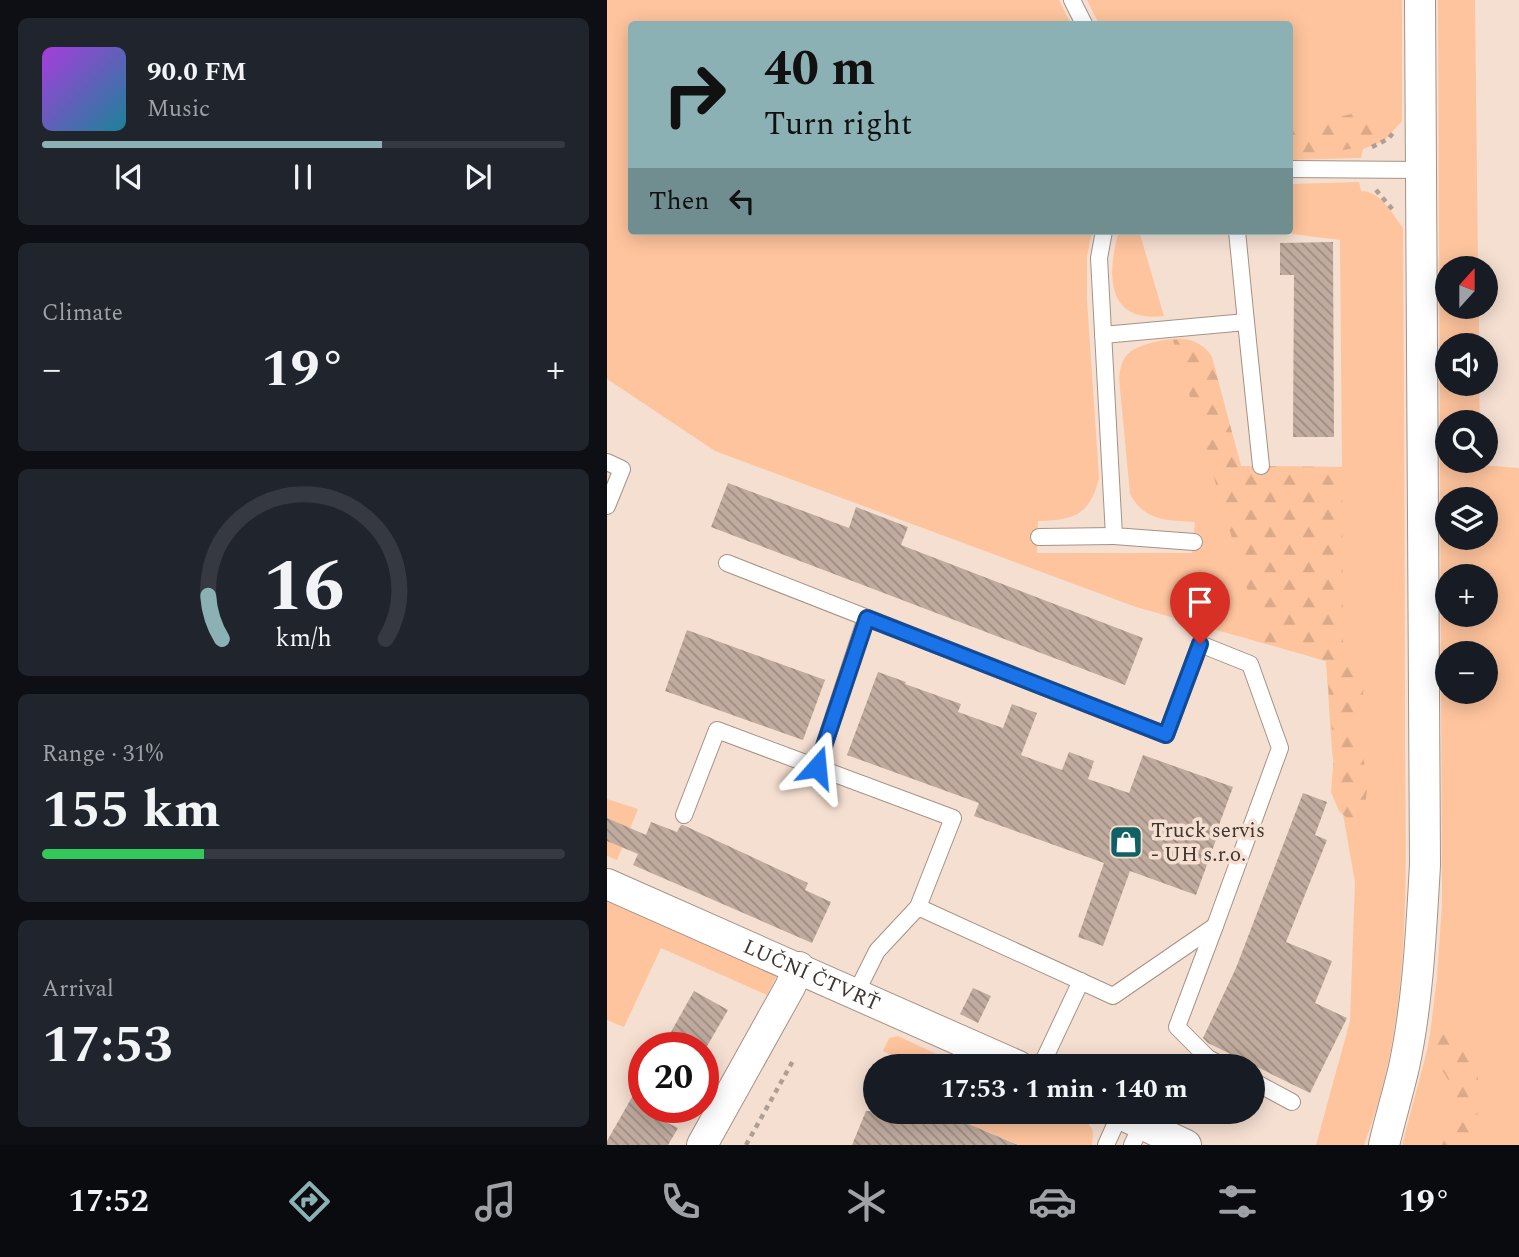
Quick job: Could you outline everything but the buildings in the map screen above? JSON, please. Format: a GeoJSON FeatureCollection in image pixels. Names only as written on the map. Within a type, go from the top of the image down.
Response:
{"type":"FeatureCollection","features":[{"type":"Feature","properties":{"kind":"street"},"geometry":{"type":"LineString","coordinates":[[1384,1145],[1404,1068],[1414,1010],[1425,865],[1420,0]]}},
{"type":"Feature","properties":{"kind":"street","name":"LUČNÍ ČTVRŤ"},"geometry":{"type":"LineString","coordinates":[[607,884],[992,1054]]}},
{"type":"Feature","properties":{"kind":"street"},"geometry":{"type":"LineString","coordinates":[[702,1145],[799,967]]}},
{"type":"Feature","properties":{"kind":"street"},"geometry":{"type":"LineString","coordinates":[[1127,1124],[1186,1145]]}},
{"type":"Feature","properties":{"kind":"lane"},"geometry":{"type":"LineString","coordinates":[[1072,0],[1082,21]]}},
{"type":"Feature","properties":{"kind":"lane"},"geometry":{"type":"LineString","coordinates":[[1293,169],[1421,170]]}},
{"type":"Feature","properties":{"kind":"lane"},"geometry":{"type":"LineString","coordinates":[[1103,235],[1099,258],[1113,536]]}},
{"type":"Feature","properties":{"kind":"lane"},"geometry":{"type":"LineString","coordinates":[[1237,235],[1261,466]]}},
{"type":"Feature","properties":{"kind":"lane"},"geometry":{"type":"LineString","coordinates":[[1103,335],[1246,322]]}},
{"type":"Feature","properties":{"kind":"lane"},"geometry":{"type":"LineString","coordinates":[[607,462],[622,469],[607,506]]}},
{"type":"Feature","properties":{"kind":"lane"},"geometry":{"type":"LineString","coordinates":[[1039,537],[1113,536],[1194,542]]}},
{"type":"Feature","properties":{"kind":"lane"},"geometry":{"type":"LineString","coordinates":[[727,564],[1166,735],[1200,644],[1250,664],[1280,748],[1177,1027],[1204,1054]]}},
{"type":"Feature","properties":{"kind":"lane"},"geometry":{"type":"LineString","coordinates":[[817,767],[867,618]]}},
{"type":"Feature","properties":{"kind":"lane"},"geometry":{"type":"LineString","coordinates":[[684,815],[717,730],[953,818],[918,907],[877,951],[856,992]]}},
{"type":"Feature","properties":{"kind":"lane"},"geometry":{"type":"LineString","coordinates":[[918,907],[1113,996],[1215,926]]}},
{"type":"Feature","properties":{"kind":"lane"},"geometry":{"type":"LineString","coordinates":[[1047,1054],[1081,981]]}},
{"type":"Feature","properties":{"kind":"lane"},"geometry":{"type":"LineString","coordinates":[[1265,1087],[1292,1102]]}},
{"type":"Feature","properties":{"kind":"lane"},"geometry":{"type":"LineString","coordinates":[[1106,1145],[1127,1124]]}},
{"type":"Feature","properties":{"kind":"path"},"geometry":{"type":"LineString","coordinates":[[1395,213],[1378,191],[1367,188],[1366,169],[1367,149],[1388,139],[1397,128]]}},
{"type":"Feature","properties":{"kind":"path"},"geometry":{"type":"LineString","coordinates":[[746,1145],[794,1059]]}},
{"type":"Feature","properties":{"kind":"green space"},"geometry":{"type":"Polygon","coordinates":[[[607,0],[1059,0],[1070,21],[628,21],[628,235],[1091,235],[1087,257],[1087,300],[1099,478],[1091,501],[1078,513],[1061,519],[1038,521],[1037,553],[1192,553],[1195,522],[1166,520],[1150,515],[1130,494],[1119,375],[1127,354],[1150,343],[1190,340],[1209,352],[1241,466],[1342,467],[1340,240],[1293,234],[1293,184],[1359,182],[1361,191],[1380,199],[1403,228],[1406,832],[1404,938],[1399,991],[1392,1043],[1380,1095],[1364,1145],[1316,1145],[1350,1021],[1355,882],[1332,752],[1326,661],[1136,607],[715,451],[607,379],[607,0]]]}},
{"type":"Feature","properties":{"kind":"green space"},"geometry":{"type":"Polygon","coordinates":[[[1087,0],[1402,0],[1402,121],[1384,141],[1363,149],[1361,158],[1293,160],[1293,21],[1098,21],[1087,0]]]}},
{"type":"Feature","properties":{"kind":"green space"},"geometry":{"type":"Polygon","coordinates":[[[1438,0],[1475,0],[1478,256],[1439,256],[1438,0]]]}},
{"type":"Feature","properties":{"kind":"green space"},"geometry":{"type":"Polygon","coordinates":[[[1359,112],[1379,122],[1382,128],[1376,144],[1293,159],[1293,131],[1324,128],[1335,118],[1359,112]]]}},
{"type":"Feature","properties":{"kind":"green space"},"geometry":{"type":"Polygon","coordinates":[[[1118,235],[1140,235],[1164,316],[1145,316],[1130,312],[1121,303],[1112,278],[1118,235]]]}},
{"type":"Feature","properties":{"kind":"green space"},"geometry":{"type":"Polygon","coordinates":[[[1439,319],[1479,319],[1479,333],[1439,333],[1439,319]]]}},
{"type":"Feature","properties":{"kind":"green space"},"geometry":{"type":"Polygon","coordinates":[[[1173,340],[1195,342],[1212,357],[1241,466],[1342,467],[1343,646],[1359,658],[1364,678],[1360,730],[1367,792],[1361,816],[1348,819],[1339,811],[1331,792],[1334,754],[1326,661],[1263,642],[1173,340]]]}},
{"type":"Feature","properties":{"kind":"green space"},"geometry":{"type":"Polygon","coordinates":[[[1440,396],[1479,396],[1480,410],[1440,410],[1440,396]]]}},
{"type":"Feature","properties":{"kind":"green space"},"geometry":{"type":"Polygon","coordinates":[[[1498,466],[1519,468],[1519,1145],[1402,1145],[1429,1043],[1442,903],[1441,704],[1498,704],[1498,641],[1441,641],[1441,627],[1498,627],[1498,564],[1440,564],[1440,550],[1498,550],[1498,487],[1440,487],[1440,473],[1498,473],[1498,466]]]}},
{"type":"Feature","properties":{"kind":"green space"},"geometry":{"type":"Polygon","coordinates":[[[607,799],[638,809],[617,860],[607,856],[607,799]]]}},
{"type":"Feature","properties":{"kind":"green space"},"geometry":{"type":"Polygon","coordinates":[[[607,896],[778,973],[767,995],[661,948],[624,1027],[607,1020],[607,896]]]}},
{"type":"Feature","properties":{"kind":"green space"},"geometry":{"type":"Polygon","coordinates":[[[1445,1021],[1460,1030],[1478,1069],[1477,1145],[1442,1145],[1455,1113],[1449,1081],[1428,1047],[1431,1027],[1445,1021]]]}},
{"type":"Feature","properties":{"kind":"green space"},"geometry":{"type":"Polygon","coordinates":[[[898,1036],[936,1054],[889,1054],[883,1051],[889,1038],[898,1036]]]}},
{"type":"Feature","properties":{"kind":"green space"},"geometry":{"type":"Polygon","coordinates":[[[969,1124],[1087,1124],[1092,1129],[1092,1145],[1019,1145],[969,1124]]]}},
{"type":"Feature","properties":{"kind":"place","name":"Truck servis - UH s.r.o."},"geometry":{"type":"Point","coordinates":[1126,842]}},
{"type":"Feature","properties":{"kind":"route"},"geometry":{"type":"LineString","coordinates":[[817,767],[867,618],[1166,735],[1200,644]]}}]}
